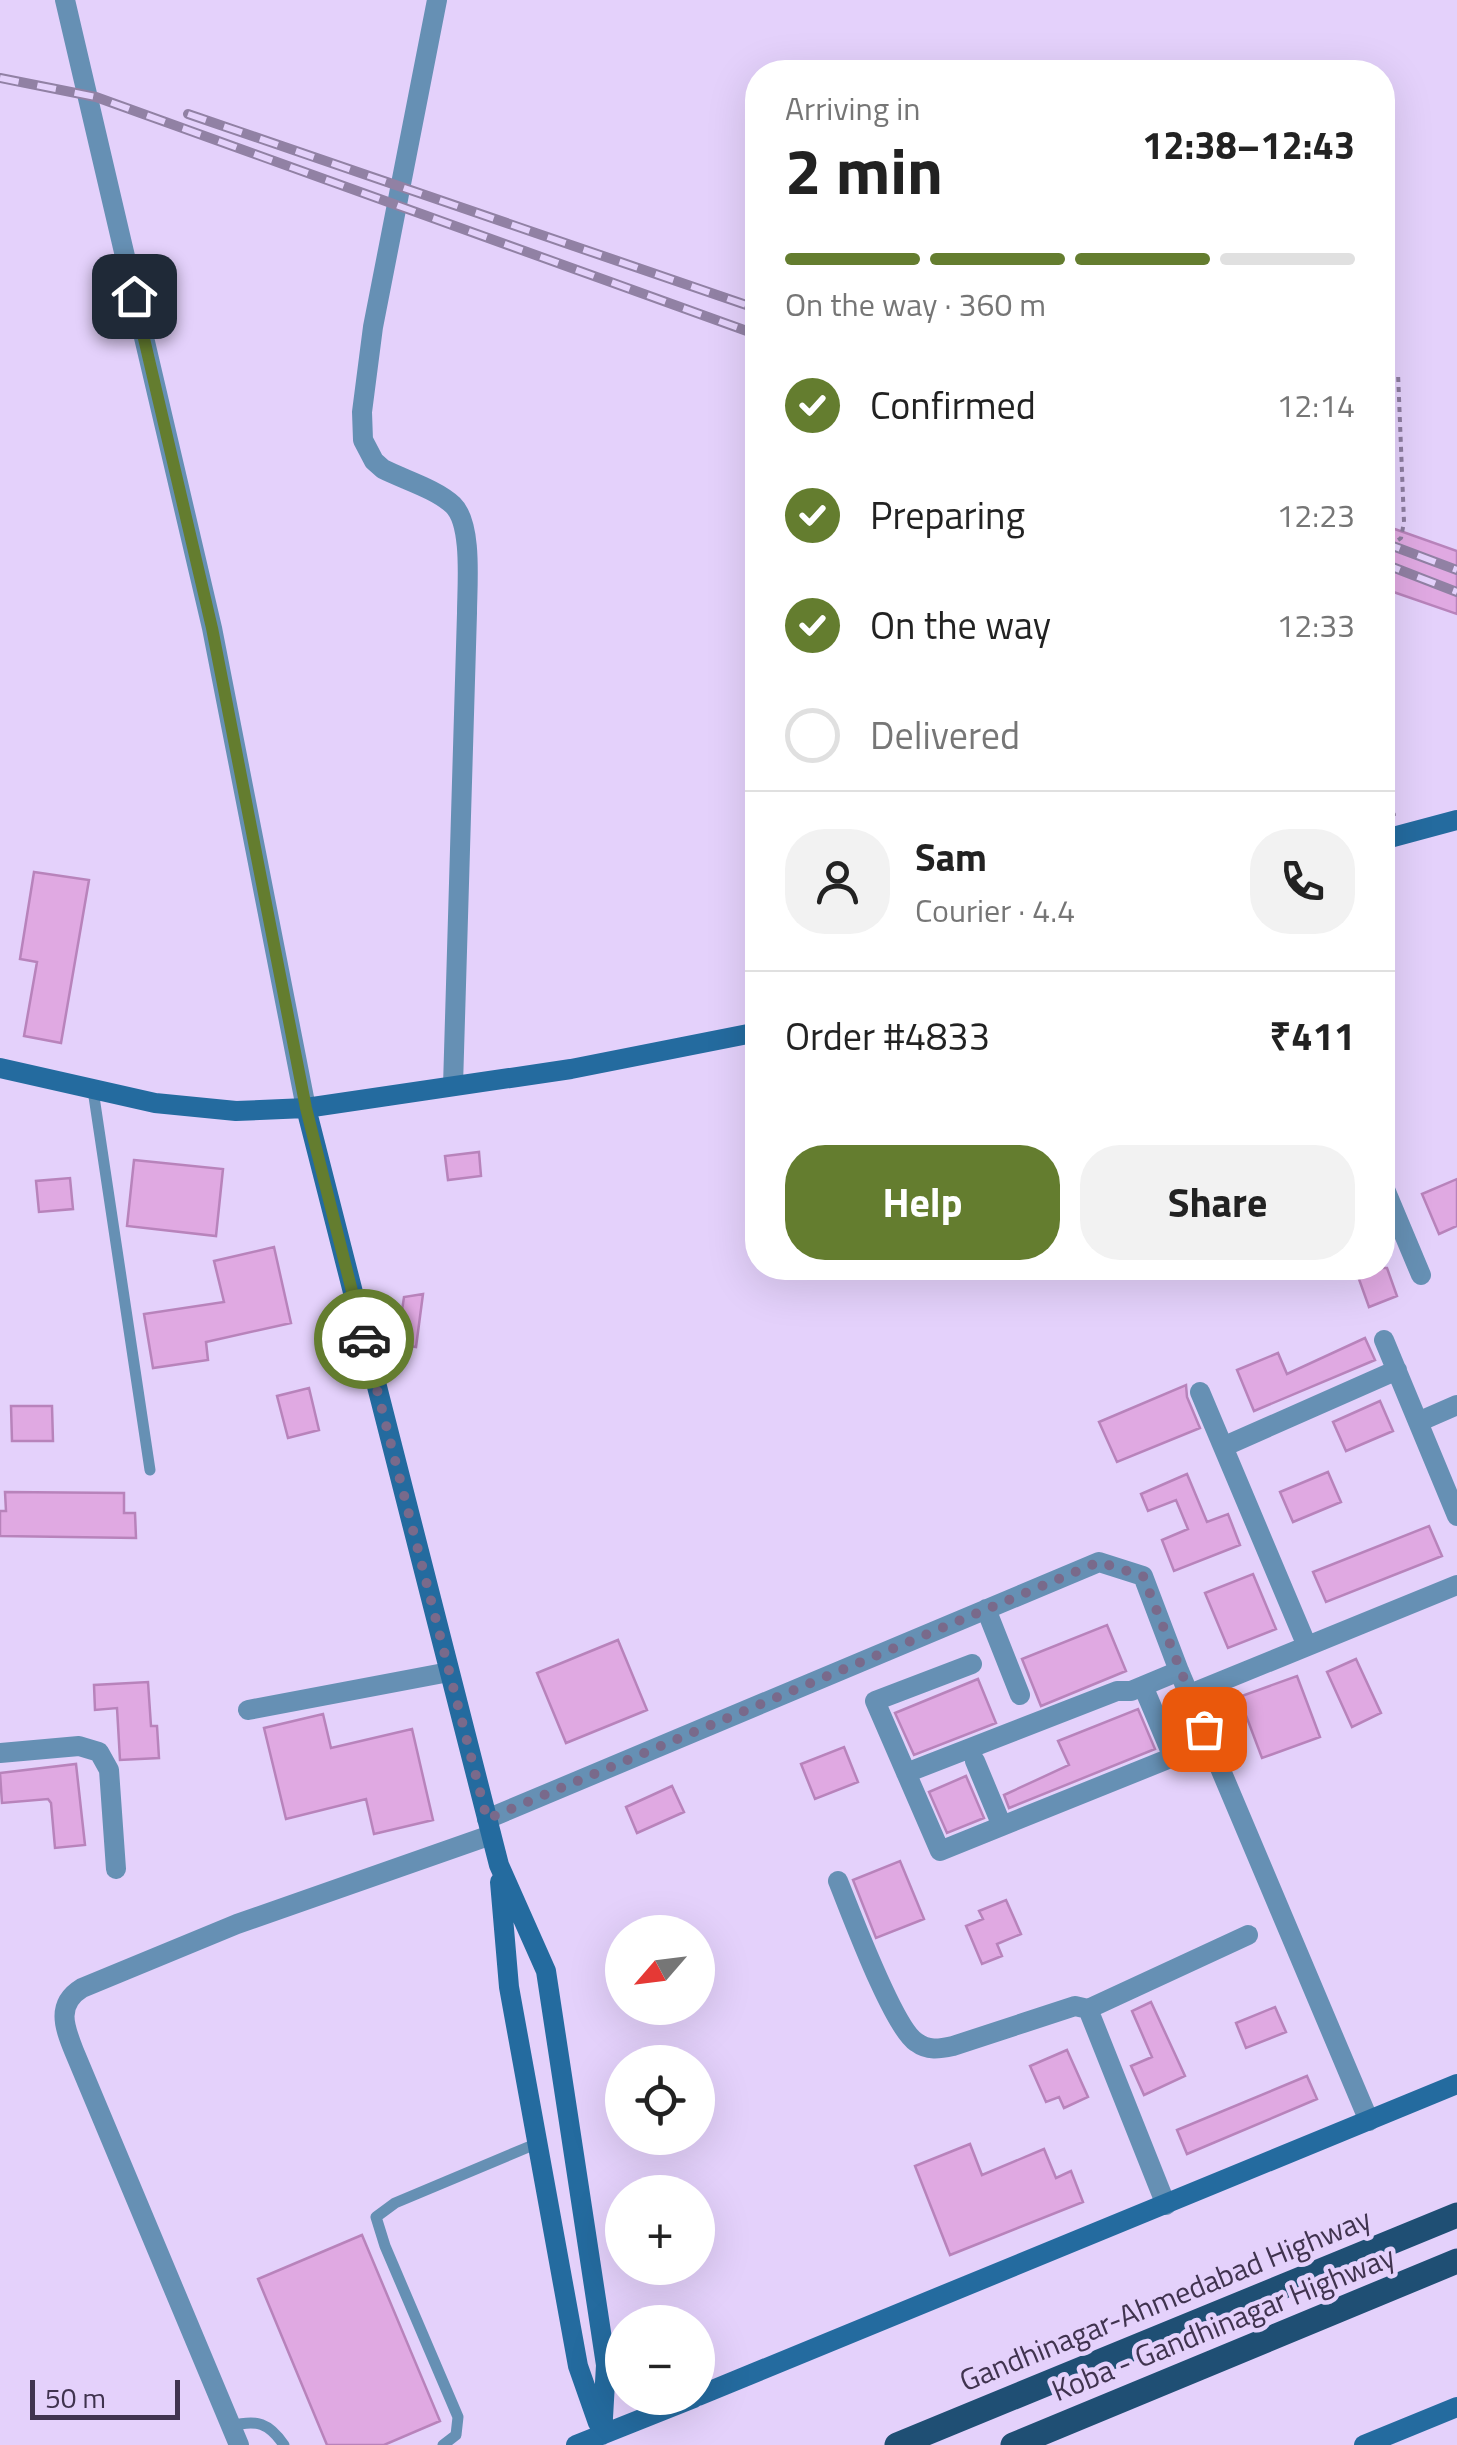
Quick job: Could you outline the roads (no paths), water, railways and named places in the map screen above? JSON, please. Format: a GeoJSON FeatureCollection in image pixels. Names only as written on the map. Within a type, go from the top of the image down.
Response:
{"type":"FeatureCollection","features":[{"type":"Feature","properties":{"kind":"main road","name":"Gandhinagar-Ahmedabad Highway"},"geometry":{"type":"LineString","coordinates":[[897,2445],[1457,2215]]}},
{"type":"Feature","properties":{"kind":"main road","name":"Koba - Gandhinagar Highway"},"geometry":{"type":"LineString","coordinates":[[1013,2445],[1457,2262]]}},
{"type":"Feature","properties":{"kind":"street"},"geometry":{"type":"LineString","coordinates":[[64,0],[212,628],[306,1108],[499,1865],[546,1971],[606,2365],[604,2440]]}},
{"type":"Feature","properties":{"kind":"street"},"geometry":{"type":"LineString","coordinates":[[438,0],[373,327],[362,440],[383,469],[454,506],[466,537],[468,613],[454,1086]]}},
{"type":"Feature","properties":{"kind":"street"},"geometry":{"type":"LineString","coordinates":[[1395,836],[1457,820]]}},
{"type":"Feature","properties":{"kind":"street"},"geometry":{"type":"LineString","coordinates":[[0,1068],[154,1104],[210,1109],[306,1108],[571,1069],[745,1035]]}},
{"type":"Feature","properties":{"kind":"street"},"geometry":{"type":"LineString","coordinates":[[1395,1213],[1421,1275]]}},
{"type":"Feature","properties":{"kind":"street"},"geometry":{"type":"LineString","coordinates":[[1384,1340],[1457,1516]]}},
{"type":"Feature","properties":{"kind":"street"},"geometry":{"type":"LineString","coordinates":[[1225,1446],[1397,1370]]}},
{"type":"Feature","properties":{"kind":"street"},"geometry":{"type":"LineString","coordinates":[[1200,1392],[1308,1646]]}},
{"type":"Feature","properties":{"kind":"street"},"geometry":{"type":"LineString","coordinates":[[1418,1422],[1457,1405]]}},
{"type":"Feature","properties":{"kind":"street"},"geometry":{"type":"LineString","coordinates":[[235,2436],[66,2029],[64,2008],[70,1996],[237,1924],[489,1827],[1099,1562],[1143,1576],[1369,2121]]}},
{"type":"Feature","properties":{"kind":"street"},"geometry":{"type":"LineString","coordinates":[[1190,1694],[1457,1585]]}},
{"type":"Feature","properties":{"kind":"street"},"geometry":{"type":"LineString","coordinates":[[986,1610],[1020,1695]]}},
{"type":"Feature","properties":{"kind":"street"},"geometry":{"type":"LineString","coordinates":[[972,1664],[875,1701],[940,1851],[1174,1757],[1137,1688]]}},
{"type":"Feature","properties":{"kind":"street"},"geometry":{"type":"LineString","coordinates":[[909,1779],[1117,1691],[1137,1688],[1180,1671]]}},
{"type":"Feature","properties":{"kind":"street"},"geometry":{"type":"LineString","coordinates":[[248,1710],[448,1672]]}},
{"type":"Feature","properties":{"kind":"street"},"geometry":{"type":"LineString","coordinates":[[909,1779],[974,1761],[1122,1704],[1137,1688]]}},
{"type":"Feature","properties":{"kind":"street"},"geometry":{"type":"LineString","coordinates":[[0,1753],[79,1746],[98,1752],[109,1770],[116,1868]]}},
{"type":"Feature","properties":{"kind":"street"},"geometry":{"type":"LineString","coordinates":[[974,1761],[1002,1826]]}},
{"type":"Feature","properties":{"kind":"street"},"geometry":{"type":"LineString","coordinates":[[499,1865],[509,1987],[578,2366],[604,2440]]}},
{"type":"Feature","properties":{"kind":"street"},"geometry":{"type":"LineString","coordinates":[[838,1881],[902,2030],[924,2047],[937,2050],[1075,2006],[1088,2009],[1248,1934]]}},
{"type":"Feature","properties":{"kind":"street"},"geometry":{"type":"LineString","coordinates":[[1088,2009],[1166,2206]]}},
{"type":"Feature","properties":{"kind":"street"},"geometry":{"type":"LineString","coordinates":[[715,2389],[1457,2084]]}},
{"type":"Feature","properties":{"kind":"street"},"geometry":{"type":"LineString","coordinates":[[1364,2445],[1457,2407]]}},
{"type":"Feature","properties":{"kind":"street"},"geometry":{"type":"LineString","coordinates":[[576,2445],[604,2440],[657,2415]]}},
{"type":"Feature","properties":{"kind":"lane"},"geometry":{"type":"LineString","coordinates":[[94,1090],[150,1470]]}},
{"type":"Feature","properties":{"kind":"lane"},"geometry":{"type":"LineString","coordinates":[[443,2445],[456,2435],[458,2418],[376,2217],[396,2202],[538,2143]]}},
{"type":"Feature","properties":{"kind":"lane"},"geometry":{"type":"LineString","coordinates":[[235,2436],[259,2421],[270,2427],[284,2445]]}},
{"type":"Feature","properties":{"kind":"railway"},"geometry":{"type":"LineString","coordinates":[[0,78],[96,97],[745,330]]}},
{"type":"Feature","properties":{"kind":"railway"},"geometry":{"type":"LineString","coordinates":[[188,114],[745,305]]}},
{"type":"Feature","properties":{"kind":"railway"},"geometry":{"type":"LineString","coordinates":[[1395,547],[1457,570]]}},
{"type":"Feature","properties":{"kind":"railway"},"geometry":{"type":"LineString","coordinates":[[1395,568],[1457,592]]}}]}
